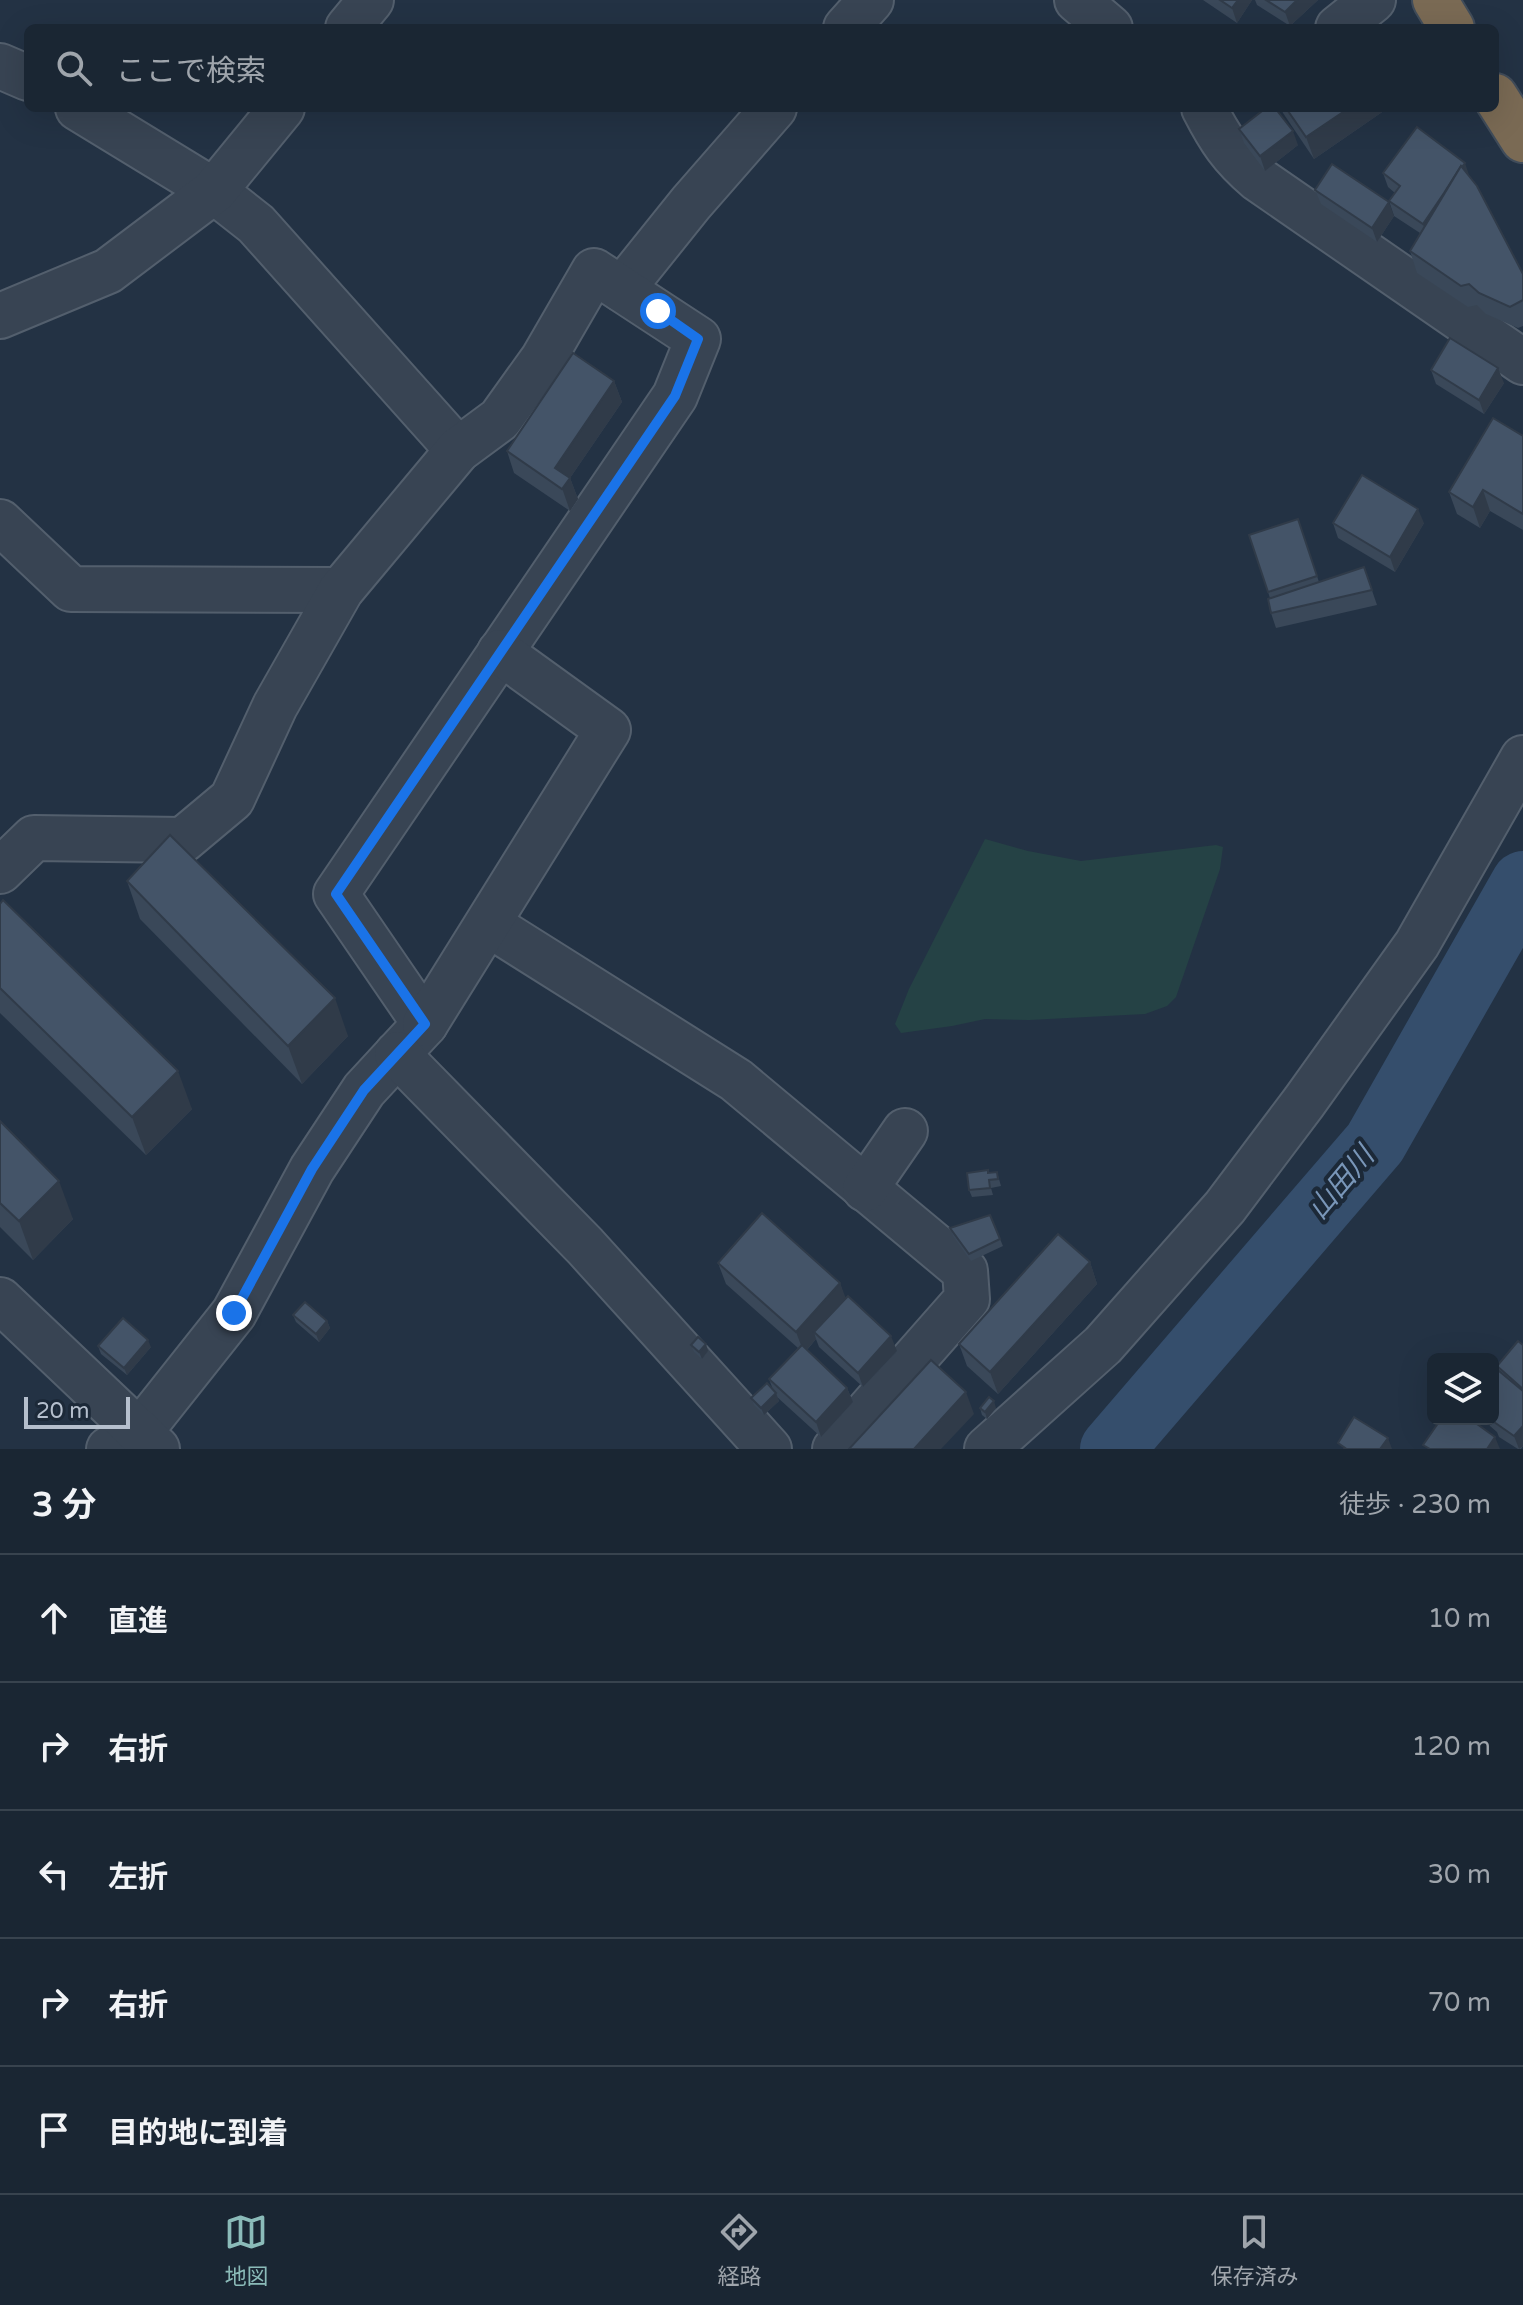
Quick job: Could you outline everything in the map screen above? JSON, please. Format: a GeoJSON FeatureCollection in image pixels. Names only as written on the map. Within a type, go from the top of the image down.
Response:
{"type":"FeatureCollection","features":[{"type":"Feature","properties":{"kind":"highway"},"geometry":{"type":"LineString","coordinates":[[1435,0],[1450,24]]}},
{"type":"Feature","properties":{"kind":"highway"},"geometry":{"type":"LineString","coordinates":[[1499,102],[1523,140]]}},
{"type":"Feature","properties":{"kind":"street"},"geometry":{"type":"LineString","coordinates":[[351,24],[371,0]]}},
{"type":"Feature","properties":{"kind":"street"},"geometry":{"type":"LineString","coordinates":[[850,24],[871,0]]}},
{"type":"Feature","properties":{"kind":"street"},"geometry":{"type":"LineString","coordinates":[[1077,0],[1105,24]]}},
{"type":"Feature","properties":{"kind":"street"},"geometry":{"type":"LineString","coordinates":[[1343,24],[1373,0]]}},
{"type":"Feature","properties":{"kind":"street"},"geometry":{"type":"LineString","coordinates":[[0,66],[24,76]]}},
{"type":"Feature","properties":{"kind":"street"},"geometry":{"type":"LineString","coordinates":[[85,112],[214,191],[256,224],[458,450]]}},
{"type":"Feature","properties":{"kind":"street"},"geometry":{"type":"LineString","coordinates":[[0,316],[108,271],[214,191],[279,112]]}},
{"type":"Feature","properties":{"kind":"street"},"geometry":{"type":"LineString","coordinates":[[622,289],[691,203],[771,112]]}},
{"type":"Feature","properties":{"kind":"street"},"geometry":{"type":"LineString","coordinates":[[1206,112],[1235,160],[1258,179],[1523,362]]}},
{"type":"Feature","properties":{"kind":"street"},"geometry":{"type":"LineString","coordinates":[[0,871],[34,838],[183,840],[232,799],[275,706],[341,590],[458,450],[500,419],[543,359],[594,271],[698,339],[675,396],[336,894],[411,1039],[585,1246],[769,1449]]}},
{"type":"Feature","properties":{"kind":"street"},"geometry":{"type":"LineString","coordinates":[[0,522],[71,589],[341,590]]}},
{"type":"Feature","properties":{"kind":"street"},"geometry":{"type":"LineString","coordinates":[[0,1300],[135,1444],[234,1313],[312,1169],[364,1090],[411,1039],[488,924],[608,730],[500,652]]}},
{"type":"Feature","properties":{"kind":"street"},"geometry":{"type":"LineString","coordinates":[[987,1449],[1103,1345],[1234,1196],[1417,944],[1523,758]]}},
{"type":"Feature","properties":{"kind":"street"},"geometry":{"type":"LineString","coordinates":[[488,924],[736,1080],[965,1271],[967,1299],[835,1449]]}},
{"type":"Feature","properties":{"kind":"street"},"geometry":{"type":"LineString","coordinates":[[865,1189],[905,1131]]}},
{"type":"Feature","properties":{"kind":"green space"},"geometry":{"type":"Polygon","coordinates":[[[985,839],[1081,861],[1216,845],[1223,847],[1220,869],[1176,997],[1167,1006],[1145,1014],[985,1019],[901,1033],[895,1024],[909,989],[985,839]]]}},
{"type":"Feature","properties":{"kind":"building"},"geometry":{"type":"Polygon","coordinates":[[[1220,0],[1238,0],[1232,8],[1220,0]]]}},
{"type":"Feature","properties":{"kind":"building"},"geometry":{"type":"Polygon","coordinates":[[[1266,0],[1297,0],[1285,12],[1266,0]]]}},
{"type":"Feature","properties":{"kind":"building"},"geometry":{"type":"Polygon","coordinates":[[[1261,112],[1278,112],[1293,131],[1260,156],[1239,129],[1261,112]]]}},
{"type":"Feature","properties":{"kind":"building"},"geometry":{"type":"Polygon","coordinates":[[[1289,112],[1343,112],[1306,137],[1289,112]]]}},
{"type":"Feature","properties":{"kind":"building"},"geometry":{"type":"Polygon","coordinates":[[[1417,127],[1465,163],[1423,224],[1389,201],[1400,186],[1383,173],[1417,127]]]}},
{"type":"Feature","properties":{"kind":"building"},"geometry":{"type":"Polygon","coordinates":[[[1332,164],[1389,202],[1372,228],[1315,190],[1332,164]]]}},
{"type":"Feature","properties":{"kind":"building"},"geometry":{"type":"Polygon","coordinates":[[[1461,166],[1477,186],[1523,274],[1523,300],[1510,307],[1479,293],[1469,284],[1461,286],[1410,251],[1461,166]]]}},
{"type":"Feature","properties":{"kind":"building"},"geometry":{"type":"Polygon","coordinates":[[[1450,338],[1498,368],[1479,400],[1431,370],[1450,338]]]}},
{"type":"Feature","properties":{"kind":"building"},"geometry":{"type":"Polygon","coordinates":[[[573,353],[614,381],[555,468],[570,478],[562,489],[507,451],[573,353]]]}},
{"type":"Feature","properties":{"kind":"building"},"geometry":{"type":"Polygon","coordinates":[[[1493,418],[1523,436],[1523,514],[1483,490],[1473,507],[1449,492],[1493,418]]]}},
{"type":"Feature","properties":{"kind":"building"},"geometry":{"type":"Polygon","coordinates":[[[1362,475],[1418,509],[1390,557],[1333,523],[1362,475]]]}},
{"type":"Feature","properties":{"kind":"building"},"geometry":{"type":"Polygon","coordinates":[[[1298,519],[1317,576],[1268,592],[1249,535],[1298,519]]]}},
{"type":"Feature","properties":{"kind":"building"},"geometry":{"type":"Polygon","coordinates":[[[1364,567],[1372,590],[1271,613],[1268,599],[1364,567]]]}},
{"type":"Feature","properties":{"kind":"building"},"geometry":{"type":"Polygon","coordinates":[[[170,835],[335,998],[288,1046],[127,881],[170,835]]]}},
{"type":"Feature","properties":{"kind":"building"},"geometry":{"type":"Polygon","coordinates":[[[3,900],[178,1071],[132,1117],[0,988],[0,904],[3,900]]]}},
{"type":"Feature","properties":{"kind":"building"},"geometry":{"type":"Polygon","coordinates":[[[0,1121],[59,1181],[19,1221],[0,1203],[0,1121]]]}},
{"type":"Feature","properties":{"kind":"building"},"geometry":{"type":"Polygon","coordinates":[[[988,1170],[988,1173],[997,1172],[998,1179],[989,1180],[990,1188],[969,1190],[967,1173],[988,1170]]]}},
{"type":"Feature","properties":{"kind":"building"},"geometry":{"type":"Polygon","coordinates":[[[762,1213],[840,1283],[796,1332],[718,1263],[762,1213]]]}},
{"type":"Feature","properties":{"kind":"building"},"geometry":{"type":"Polygon","coordinates":[[[990,1215],[1000,1239],[969,1254],[950,1228],[990,1215]]]}},
{"type":"Feature","properties":{"kind":"building"},"geometry":{"type":"Polygon","coordinates":[[[1058,1234],[1090,1262],[990,1372],[959,1344],[1058,1234]]]}},
{"type":"Feature","properties":{"kind":"building"},"geometry":{"type":"Polygon","coordinates":[[[848,1296],[891,1336],[858,1373],[814,1332],[848,1296]]]}},
{"type":"Feature","properties":{"kind":"building"},"geometry":{"type":"Polygon","coordinates":[[[305,1302],[327,1321],[316,1334],[293,1315],[305,1302]]]}},
{"type":"Feature","properties":{"kind":"building"},"geometry":{"type":"Polygon","coordinates":[[[123,1318],[148,1340],[124,1368],[98,1346],[123,1318]]]}},
{"type":"Feature","properties":{"kind":"building"},"geometry":{"type":"Polygon","coordinates":[[[698,1337],[706,1344],[699,1352],[691,1345],[698,1337]]]}},
{"type":"Feature","properties":{"kind":"building"},"geometry":{"type":"Polygon","coordinates":[[[1518,1341],[1523,1345],[1523,1389],[1499,1368],[1499,1364],[1518,1341]]]}},
{"type":"Feature","properties":{"kind":"building"},"geometry":{"type":"Polygon","coordinates":[[[802,1345],[847,1388],[816,1422],[769,1379],[802,1345]]]}},
{"type":"Feature","properties":{"kind":"building"},"geometry":{"type":"Polygon","coordinates":[[[931,1360],[966,1392],[914,1449],[849,1449],[931,1360]]]}},
{"type":"Feature","properties":{"kind":"building"},"geometry":{"type":"Polygon","coordinates":[[[1499,1371],[1523,1391],[1523,1426],[1514,1436],[1498,1425],[1499,1371]]]}},
{"type":"Feature","properties":{"kind":"building"},"geometry":{"type":"Polygon","coordinates":[[[767,1383],[776,1393],[761,1408],[751,1398],[767,1383]]]}},
{"type":"Feature","properties":{"kind":"building"},"geometry":{"type":"Polygon","coordinates":[[[989,1397],[994,1401],[985,1412],[980,1408],[989,1397]]]}},
{"type":"Feature","properties":{"kind":"building"},"geometry":{"type":"Polygon","coordinates":[[[1354,1417],[1388,1438],[1380,1449],[1344,1449],[1338,1443],[1354,1417]]]}},
{"type":"Feature","properties":{"kind":"building"},"geometry":{"type":"Polygon","coordinates":[[[1437,1425],[1478,1425],[1495,1437],[1487,1449],[1430,1449],[1423,1445],[1437,1425]]]}},
{"type":"Feature","properties":{"kind":"waterway","name":"山田川"},"geometry":{"type":"LineString","coordinates":[[1112,1449],[1375,1143],[1523,883]]}},
{"type":"Feature","properties":{"kind":"route"},"geometry":{"type":"LineString","coordinates":[[234,1313],[312,1169],[364,1090],[425,1024],[336,894],[675,396],[698,339],[658,311]]}}]}
